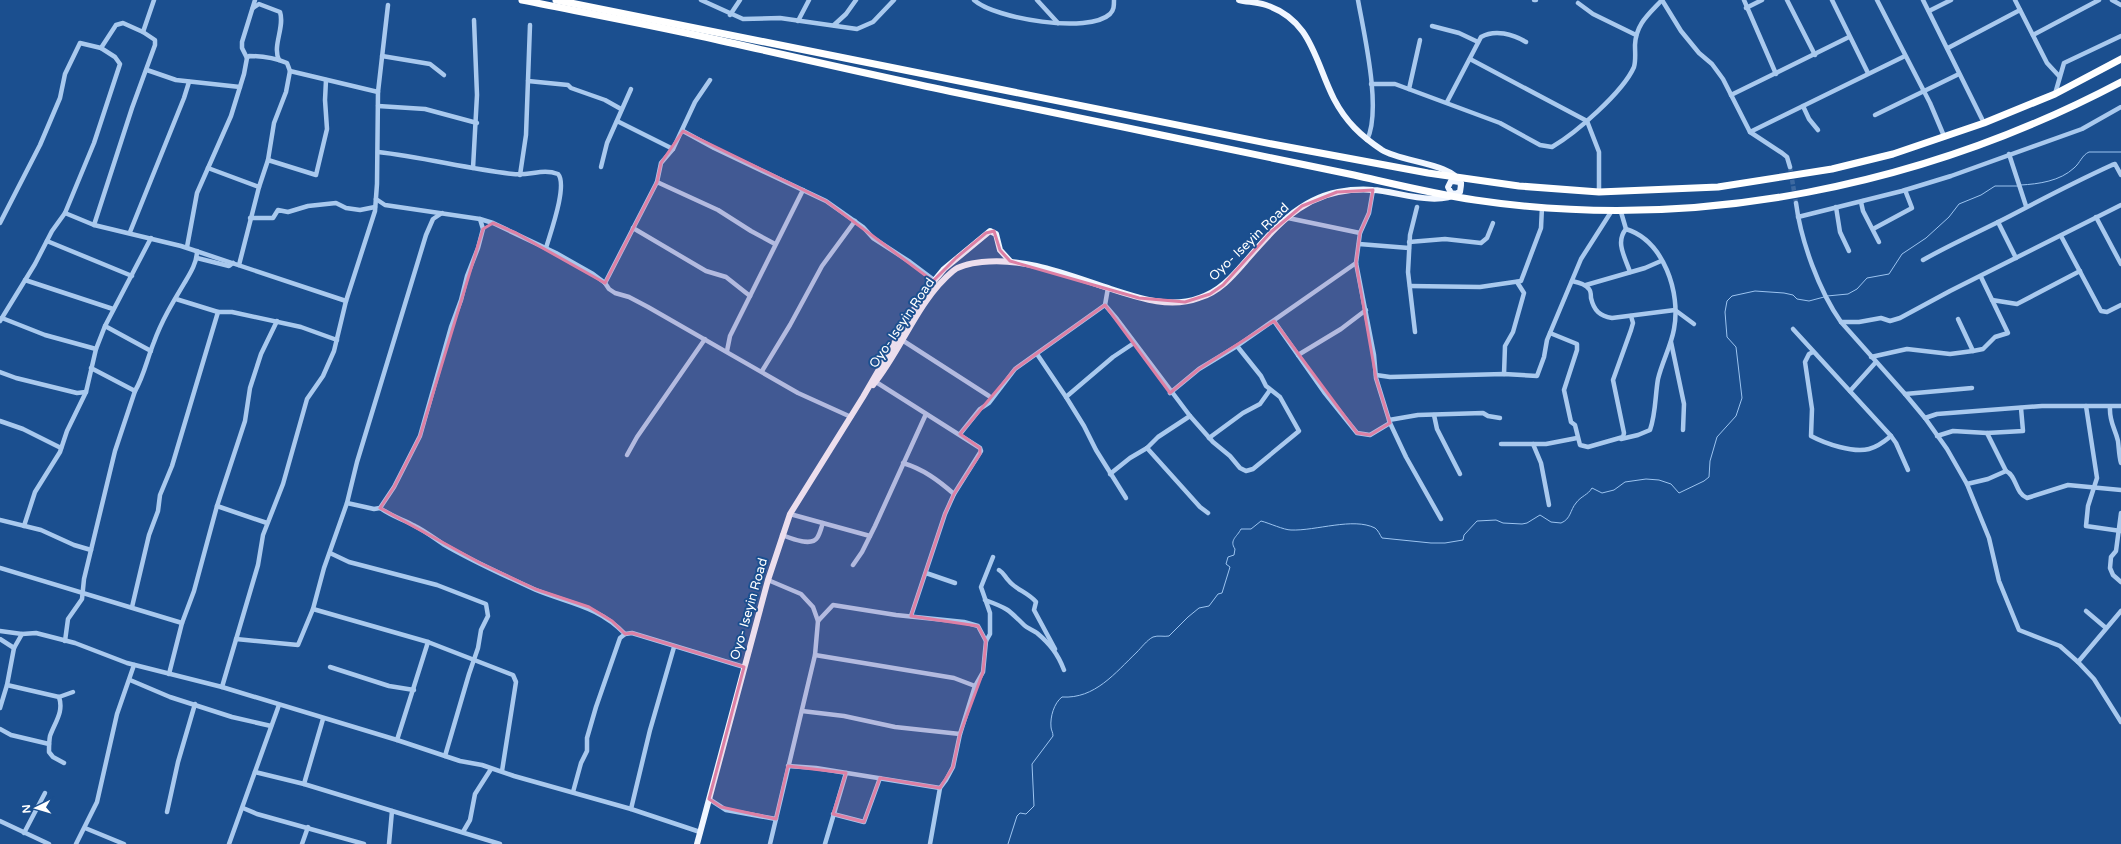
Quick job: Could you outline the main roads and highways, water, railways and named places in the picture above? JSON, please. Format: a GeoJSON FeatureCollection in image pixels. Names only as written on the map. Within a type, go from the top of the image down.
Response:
{"type":"FeatureCollection","features":[{"type":"Feature","properties":{"kind":"highway"},"geometry":{"type":"LineString","coordinates":[[522,0],[696,35],[957,93],[1452,185],[1599,192],[1718,187],[1770,180],[1847,165],[1893,154],[1984,123],[2055,94],[2121,59]]}},
{"type":"Feature","properties":{"kind":"highway"},"geometry":{"type":"LineString","coordinates":[[556,0],[1272,144],[1542,207],[1612,212],[1745,203],[1866,180],[1935,161],[1990,142],[2091,98],[2121,82]]}},
{"type":"Feature","properties":{"kind":"main road"},"geometry":{"type":"LineString","coordinates":[[1239,0],[1272,8],[1291,19],[1302,30],[1312,44],[1341,111],[1352,126],[1367,140],[1389,154],[1452,185]]}},
{"type":"Feature","properties":{"kind":"main road","name":"Oyo- Iseyin Road"},"geometry":{"type":"LineString","coordinates":[[863,397],[876,382],[931,295],[954,270],[974,263],[1010,261],[1034,266],[1154,301],[1172,303],[1198,299],[1210,294],[1232,277],[1286,217],[1302,206],[1315,200],[1337,192],[1373,190],[1436,198],[1452,185]]}},
{"type":"Feature","properties":{"kind":"main road","name":"Oyo- Iseyin Road"},"geometry":{"type":"LineString","coordinates":[[697,844],[768,580],[790,514],[863,397],[904,325],[934,280],[956,258],[990,231],[996,234],[1000,250],[1010,261]]}},
{"type":"Feature","properties":{"kind":"waterway"},"geometry":{"type":"LineString","coordinates":[[2021,185],[2042,183],[2056,179],[2074,168],[2089,152],[2121,152]]}},
{"type":"Feature","properties":{"kind":"waterway"},"geometry":{"type":"LineString","coordinates":[[1827,296],[1848,294],[1857,289],[1867,278],[1889,274],[1902,254],[1926,238],[1949,217],[1959,204],[1981,195],[1995,186],[2018,186]]}},
{"type":"Feature","properties":{"kind":"waterway"},"geometry":{"type":"LineString","coordinates":[[1008,844],[1017,816],[1020,813],[1026,814],[1034,806],[1032,764],[1053,736],[1051,719],[1053,710],[1059,700],[1062,697],[1074,697],[1085,694],[1104,683],[1151,638],[1157,636],[1169,636],[1199,608],[1209,606],[1218,594],[1222,593],[1230,567],[1226,564],[1228,557],[1234,555],[1235,549],[1233,546],[1233,541],[1241,529],[1251,529],[1261,521],[1291,530],[1356,524],[1375,528],[1382,538],[1445,543],[1463,540],[1464,535],[1477,521],[1496,520],[1503,523],[1522,524],[1527,523],[1540,515],[1551,522],[1561,523],[1569,517],[1574,506],[1592,488],[1602,493],[1614,490],[1625,482],[1646,479],[1659,480],[1671,484],[1679,493],[1709,477],[1710,461],[1717,437],[1736,416],[1742,398],[1736,347],[1727,337],[1725,312],[1727,301],[1732,296],[1755,291],[1784,293],[1793,295],[1797,299],[1809,301],[1824,297]]}},
{"type":"Feature","properties":{"kind":"tunnel"},"geometry":{"type":"LineString","coordinates":[[1790,167],[1796,203]]}}]}
